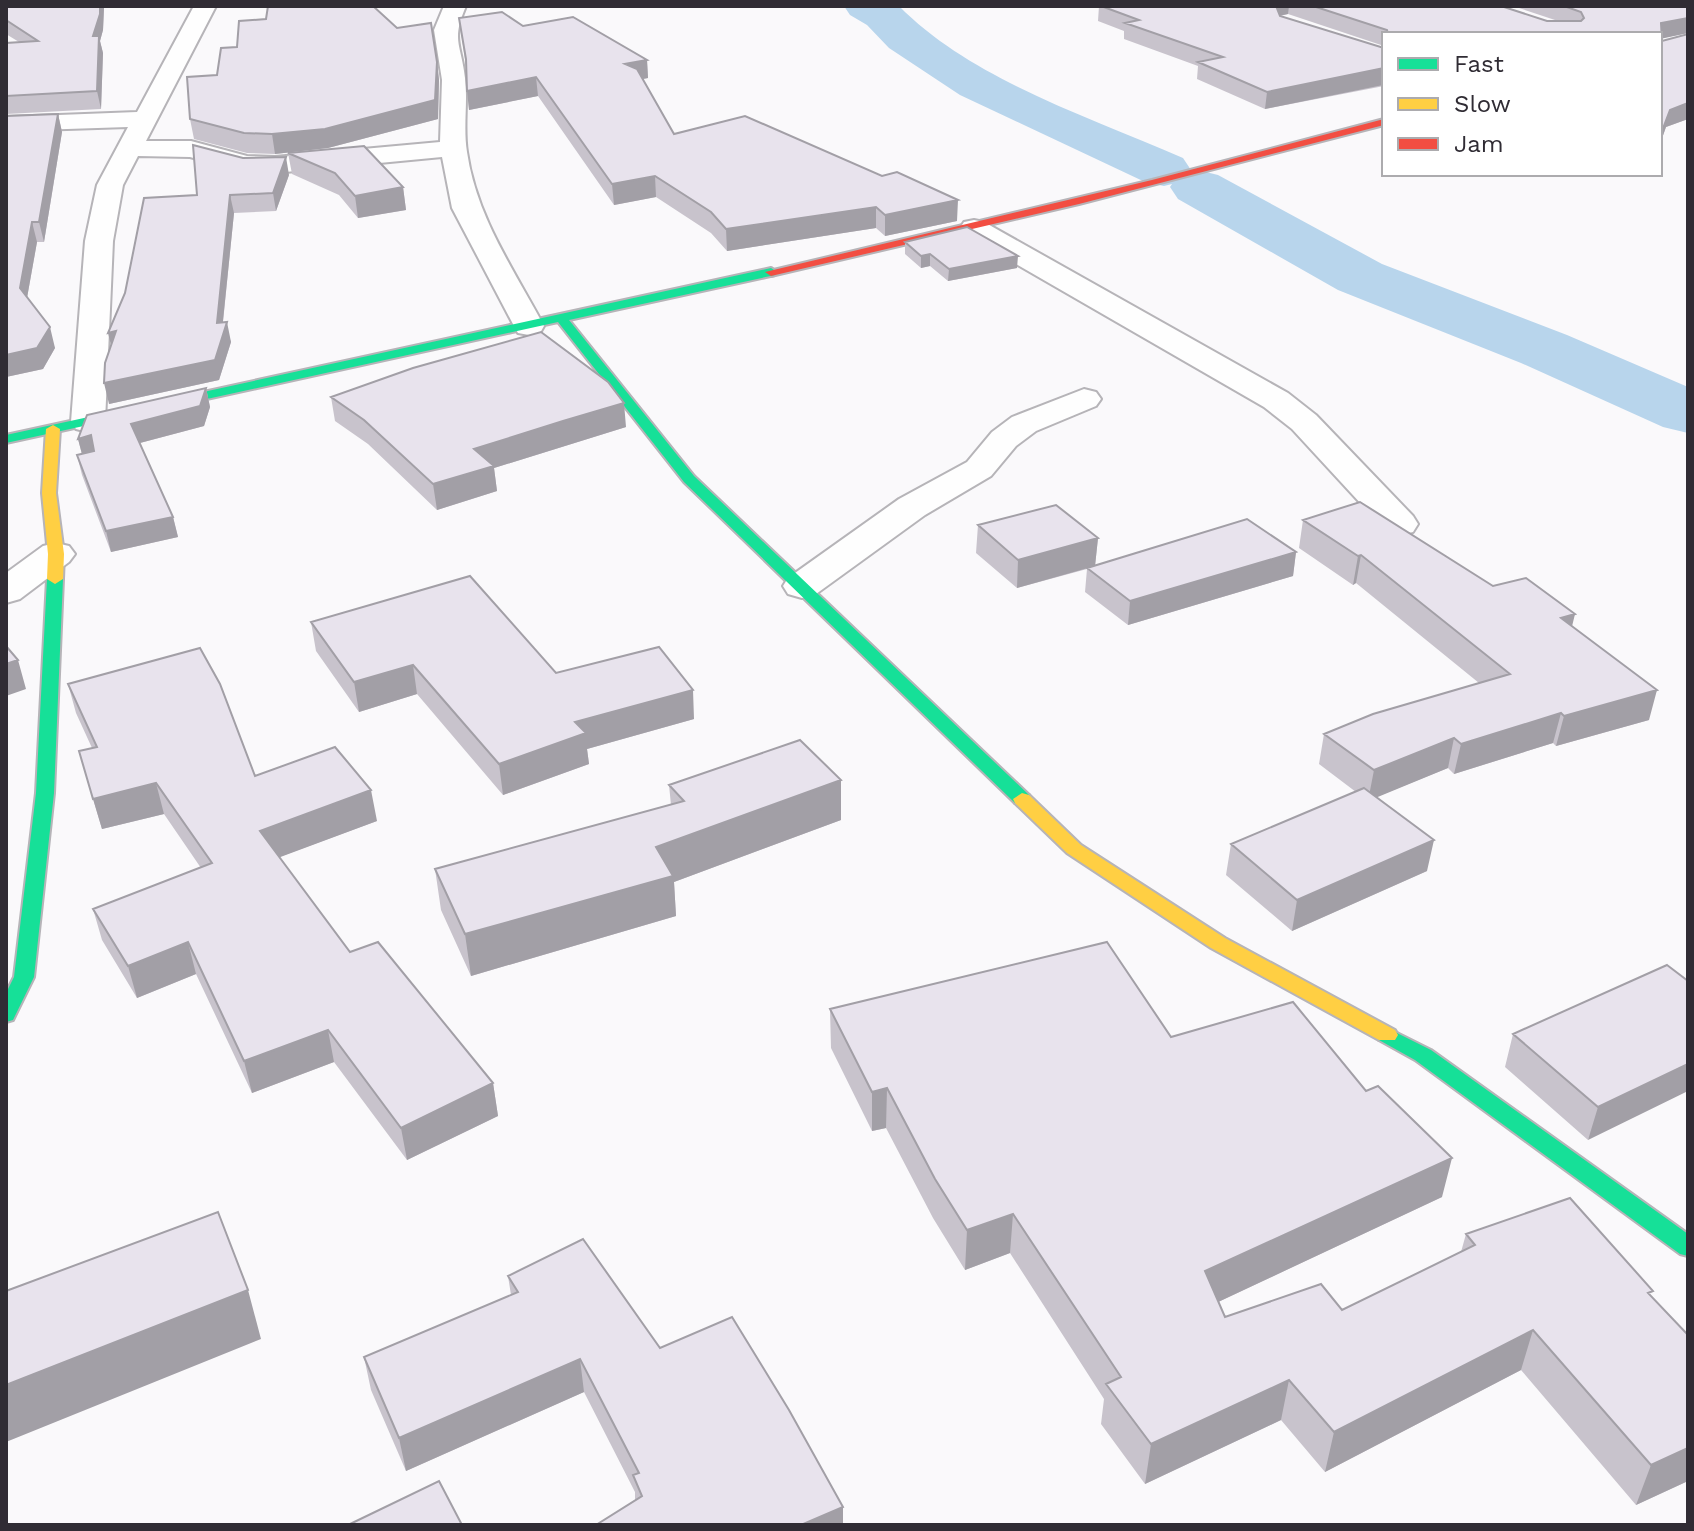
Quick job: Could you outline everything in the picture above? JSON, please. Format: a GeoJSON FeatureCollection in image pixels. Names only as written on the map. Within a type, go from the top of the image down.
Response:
{"type":"FeatureCollection","features":[{"type":"Feature","properties":{"kind":"street"},"geometry":{"type":"LineString","coordinates":[[88,422],[99,241],[110,185],[205,6]]}},
{"type":"Feature","properties":{"kind":"street"},"geometry":{"type":"LineString","coordinates":[[455,6],[445,30],[454,80],[451,120],[453,148],[466,208],[529,326]]}},
{"type":"Feature","properties":{"kind":"street"},"geometry":{"type":"LineString","coordinates":[[6,124],[144,119]]}},
{"type":"Feature","properties":{"kind":"street"},"geometry":{"type":"LineString","coordinates":[[6,439],[974,228],[1193,175],[1382,123]]}},
{"type":"Feature","properties":{"kind":"street"},"geometry":{"type":"LineString","coordinates":[[128,148],[191,149],[246,164],[275,165],[453,148]]}},
{"type":"Feature","properties":{"kind":"street"},"geometry":{"type":"LineString","coordinates":[[974,228],[1276,400],[1304,422],[1400,524]]}},
{"type":"Feature","properties":{"kind":"street"},"geometry":{"type":"LineString","coordinates":[[562,319],[689,479],[1074,849],[1218,943],[1423,1055],[1688,1247]]}},
{"type":"Feature","properties":{"kind":"street"},"geometry":{"type":"LineString","coordinates":[[802,586],[912,507],[979,469],[1004,439],[1024,424],[1084,399]]}},
{"type":"Feature","properties":{"kind":"street"},"geometry":{"type":"LineString","coordinates":[[6,1015],[24,977],[45,793],[56,554],[49,493],[53,429]]}},
{"type":"Feature","properties":{"kind":"street"},"geometry":{"type":"LineString","coordinates":[[6,591],[56,554]]}},
{"type":"Feature","properties":{"kind":"building"},"geometry":{"type":"Polygon","coordinates":[[[6,6],[100,6],[93,36],[99,36],[97,91],[6,96],[6,43],[38,41],[6,20],[6,6]]]}},
{"type":"Feature","properties":{"kind":"building"},"geometry":{"type":"Polygon","coordinates":[[[268,6],[373,6],[397,28],[431,23],[437,62],[435,100],[325,129],[272,134],[244,133],[190,119],[187,77],[217,75],[221,48],[237,47],[239,21],[266,19],[268,6]]]}},
{"type":"Feature","properties":{"kind":"building"},"geometry":{"type":"Polygon","coordinates":[[[1101,6],[1276,6],[1280,16],[1382,47],[1382,68],[1267,92],[1198,62],[1223,57],[1125,23],[1139,20],[1101,6]]]}},
{"type":"Feature","properties":{"kind":"building"},"geometry":{"type":"Polygon","coordinates":[[[1313,6],[1501,6],[1547,21],[1581,21],[1584,18],[1581,12],[1564,6],[1688,6],[1688,18],[1661,23],[1662,32],[1387,30],[1313,6]]]}},
{"type":"Feature","properties":{"kind":"building"},"geometry":{"type":"Polygon","coordinates":[[[502,12],[523,26],[573,17],[647,60],[625,64],[637,69],[674,134],[745,116],[882,176],[897,172],[958,200],[885,215],[876,207],[726,229],[711,212],[655,176],[612,184],[536,77],[467,91],[466,59],[459,18],[502,12]]]}},
{"type":"Feature","properties":{"kind":"building"},"geometry":{"type":"Polygon","coordinates":[[[1688,34],[1688,103],[1670,110],[1662,131],[1662,41],[1688,34]]]}},
{"type":"Feature","properties":{"kind":"building"},"geometry":{"type":"Polygon","coordinates":[[[58,114],[39,222],[32,222],[20,288],[50,327],[37,348],[6,355],[6,116],[58,114]]]}},
{"type":"Feature","properties":{"kind":"building"},"geometry":{"type":"Polygon","coordinates":[[[193,145],[243,158],[286,157],[273,193],[230,195],[217,323],[227,322],[215,360],[104,383],[105,363],[116,331],[108,333],[125,293],[144,198],[197,195],[193,145]]]}},
{"type":"Feature","properties":{"kind":"building"},"geometry":{"type":"Polygon","coordinates":[[[364,146],[403,187],[355,196],[335,173],[288,153],[364,146]]]}},
{"type":"Feature","properties":{"kind":"building"},"geometry":{"type":"Polygon","coordinates":[[[967,227],[1018,256],[949,269],[930,254],[921,256],[905,242],[967,227]]]}},
{"type":"Feature","properties":{"kind":"building"},"geometry":{"type":"Polygon","coordinates":[[[541,332],[608,382],[624,403],[474,449],[494,466],[433,484],[364,420],[331,397],[413,368],[541,332]]]}},
{"type":"Feature","properties":{"kind":"building"},"geometry":{"type":"Polygon","coordinates":[[[206,388],[200,406],[131,424],[173,517],[106,531],[77,455],[94,451],[91,435],[78,439],[87,415],[206,388]]]}},
{"type":"Feature","properties":{"kind":"building"},"geometry":{"type":"Polygon","coordinates":[[[1360,502],[1493,586],[1526,578],[1575,614],[1561,618],[1657,690],[1564,716],[1561,713],[1461,744],[1454,738],[1374,770],[1324,734],[1373,714],[1510,674],[1361,555],[1358,556],[1303,520],[1360,502]]]}},
{"type":"Feature","properties":{"kind":"building"},"geometry":{"type":"Polygon","coordinates":[[[1056,505],[1098,538],[1018,560],[978,525],[1056,505]]]}},
{"type":"Feature","properties":{"kind":"building"},"geometry":{"type":"Polygon","coordinates":[[[1247,519],[1296,552],[1130,601],[1087,568],[1247,519]]]}},
{"type":"Feature","properties":{"kind":"building"},"geometry":{"type":"Polygon","coordinates":[[[470,576],[556,673],[659,647],[693,690],[575,722],[586,733],[499,764],[413,665],[354,682],[311,622],[470,576]]]}},
{"type":"Feature","properties":{"kind":"building"},"geometry":{"type":"Polygon","coordinates":[[[6,646],[18,660],[6,664],[6,646]]]}},
{"type":"Feature","properties":{"kind":"building"},"geometry":{"type":"Polygon","coordinates":[[[200,648],[220,684],[255,776],[335,747],[371,790],[260,831],[350,952],[378,942],[493,1083],[401,1128],[328,1030],[244,1061],[188,942],[128,966],[93,909],[212,863],[156,783],[93,799],[79,751],[97,747],[68,684],[200,648]]]}},
{"type":"Feature","properties":{"kind":"building"},"geometry":{"type":"Polygon","coordinates":[[[800,740],[841,780],[656,847],[673,876],[465,934],[435,869],[684,801],[669,785],[800,740]]]}},
{"type":"Feature","properties":{"kind":"building"},"geometry":{"type":"Polygon","coordinates":[[[1364,788],[1434,840],[1297,900],[1231,844],[1364,788]]]}},
{"type":"Feature","properties":{"kind":"building"},"geometry":{"type":"Polygon","coordinates":[[[1107,942],[1171,1037],[1293,1002],[1366,1091],[1378,1086],[1452,1158],[1205,1271],[1225,1317],[1321,1284],[1342,1310],[1475,1245],[1466,1234],[1570,1198],[1653,1291],[1648,1293],[1688,1335],[1688,1448],[1651,1465],[1533,1330],[1334,1432],[1289,1380],[1151,1444],[1106,1384],[1121,1377],[1013,1214],[967,1230],[935,1179],[887,1088],[872,1092],[830,1009],[1107,942]]]}},
{"type":"Feature","properties":{"kind":"building"},"geometry":{"type":"Polygon","coordinates":[[[1667,965],[1688,981],[1688,1064],[1598,1107],[1513,1034],[1667,965]]]}},
{"type":"Feature","properties":{"kind":"building"},"geometry":{"type":"Polygon","coordinates":[[[218,1212],[248,1290],[6,1385],[6,1291],[218,1212]]]}},
{"type":"Feature","properties":{"kind":"building"},"geometry":{"type":"Polygon","coordinates":[[[583,1239],[660,1348],[732,1317],[843,1507],[801,1525],[596,1525],[642,1496],[633,1475],[639,1473],[580,1359],[399,1438],[364,1357],[518,1292],[508,1276],[583,1239]]]}},
{"type":"Feature","properties":{"kind":"building"},"geometry":{"type":"Polygon","coordinates":[[[439,1481],[462,1525],[348,1525],[439,1481]]]}},
{"type":"Feature","properties":{"kind":"waterway"},"geometry":{"type":"LineString","coordinates":[[866,6],[883,15],[905,38],[977,85],[1164,170]]}},
{"type":"Feature","properties":{"kind":"waterway"},"geometry":{"type":"LineString","coordinates":[[1198,187],[1360,277],[1544,349],[1688,412]]}},
{"type":"Feature","properties":{"kind":"traffic: fast"},"geometry":{"type":"LineString","coordinates":[[6,439],[771,272]]}},
{"type":"Feature","properties":{"kind":"traffic: fast"},"geometry":{"type":"LineString","coordinates":[[562,319],[689,479],[1022,799]]}},
{"type":"Feature","properties":{"kind":"traffic: fast"},"geometry":{"type":"LineString","coordinates":[[6,1015],[24,977],[45,793],[55,579]]}},
{"type":"Feature","properties":{"kind":"traffic: fast"},"geometry":{"type":"LineString","coordinates":[[1387,1035],[1423,1055],[1688,1247]]}},
{"type":"Feature","properties":{"kind":"traffic: slow"},"geometry":{"type":"LineString","coordinates":[[53,429],[49,493],[56,554],[55,579]]}},
{"type":"Feature","properties":{"kind":"traffic: slow"},"geometry":{"type":"LineString","coordinates":[[1022,799],[1074,849],[1218,943],[1387,1035]]}},
{"type":"Feature","properties":{"kind":"traffic: jam"},"geometry":{"type":"LineString","coordinates":[[771,272],[1079,201],[1382,123]]}}]}
